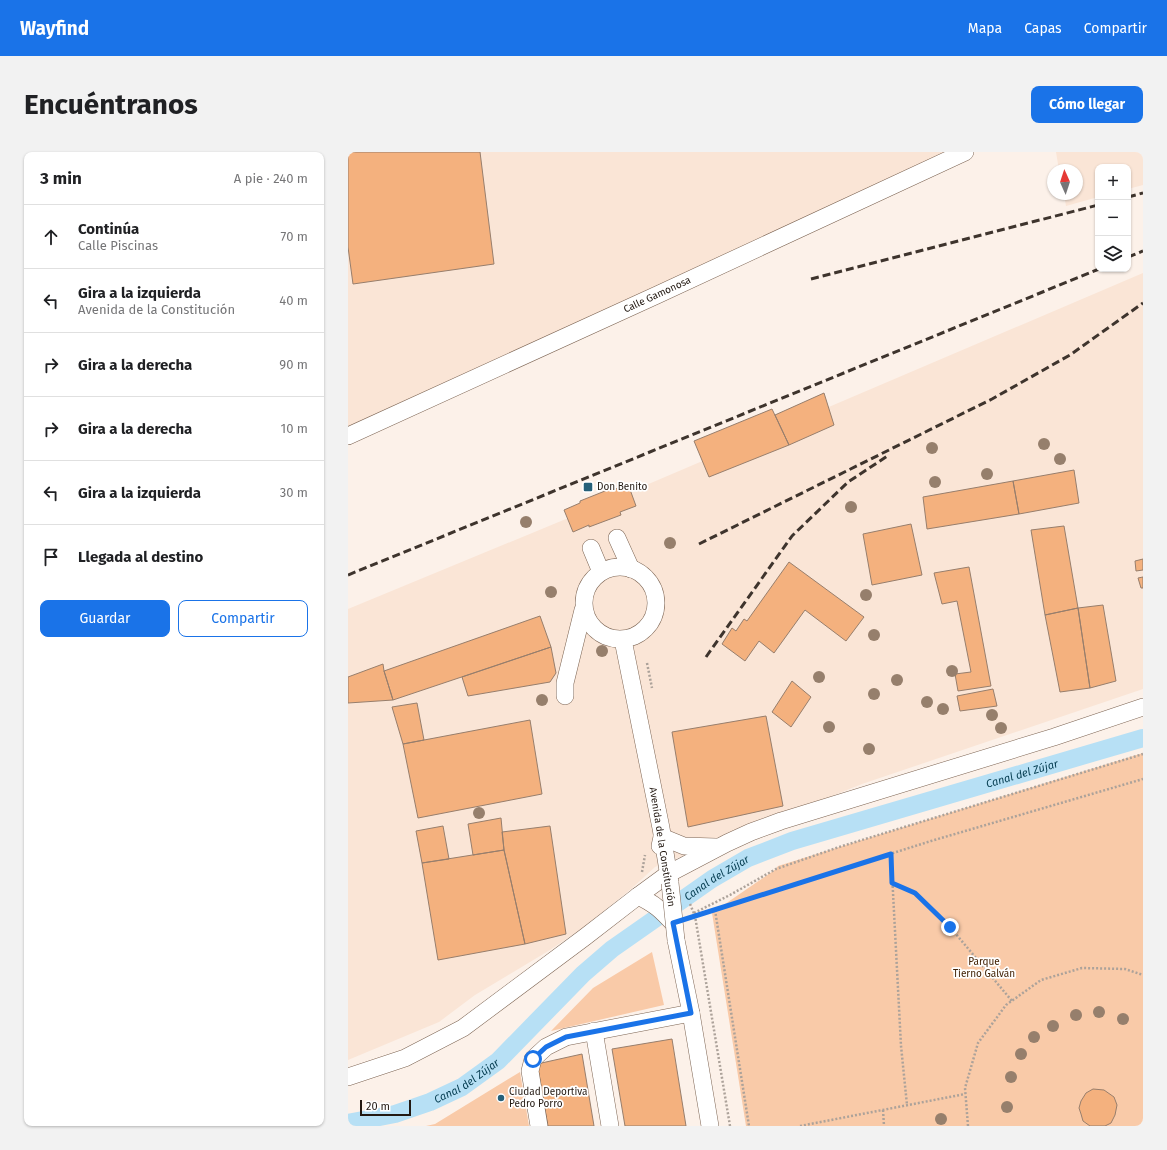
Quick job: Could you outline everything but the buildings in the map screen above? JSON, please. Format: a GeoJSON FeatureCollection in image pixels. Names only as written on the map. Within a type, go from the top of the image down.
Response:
{"type":"FeatureCollection","features":[{"type":"Feature","properties":{"kind":"street","name":"Calle Gamonosa"},"geometry":{"type":"LineString","coordinates":[[348,436],[664,292],[965,152]]}},
{"type":"Feature","properties":{"kind":"street"},"geometry":{"type":"LineString","coordinates":[[617,538],[631,569]]}},
{"type":"Feature","properties":{"kind":"street"},"geometry":{"type":"LineString","coordinates":[[591,548],[601,572]]}},
{"type":"Feature","properties":{"kind":"street"},"geometry":{"type":"LineString","coordinates":[[583,610],[588,622],[597,632],[610,638],[623,640],[636,636],[647,628],[654,616],[656,603],[654,589],[647,578],[636,570],[623,566],[609,568],[597,574],[588,584],[583,596],[583,610],[565,683],[565,696],[572,683],[582,644],[597,632]]}},
{"type":"Feature","properties":{"kind":"street","name":"Avenida de la Constitución"},"geometry":{"type":"LineString","coordinates":[[623,640],[662,836],[663,882],[691,1013],[710,1126]]}},
{"type":"Feature","properties":{"kind":"street"},"geometry":{"type":"LineString","coordinates":[[348,1077],[405,1058],[463,1028],[585,938],[644,899],[663,882],[718,848],[751,832],[788,818],[1054,737],[1143,707]]}},
{"type":"Feature","properties":{"kind":"street"},"geometry":{"type":"LineString","coordinates":[[662,836],[684,846],[718,848]]}},
{"type":"Feature","properties":{"kind":"street"},"geometry":{"type":"LineString","coordinates":[[644,899],[660,909],[674,929]]}},
{"type":"Feature","properties":{"kind":"street"},"geometry":{"type":"LineString","coordinates":[[539,1126],[530,1071],[533,1059],[546,1047],[566,1037],[691,1013]]}},
{"type":"Feature","properties":{"kind":"street"},"geometry":{"type":"LineString","coordinates":[[594,1031],[610,1126]]}},
{"type":"Feature","properties":{"kind":"path"},"geometry":{"type":"LineString","coordinates":[[730,1126],[694,913],[776,869],[846,845],[1143,754]]}},
{"type":"Feature","properties":{"kind":"path"},"geometry":{"type":"LineString","coordinates":[[674,929],[695,916],[932,841],[1143,779]]}},
{"type":"Feature","properties":{"kind":"path"},"geometry":{"type":"LineString","coordinates":[[891,854],[901,1046],[907,1105]]}},
{"type":"Feature","properties":{"kind":"path"},"geometry":{"type":"LineString","coordinates":[[892,883],[915,893],[950,927],[1012,1001]]}},
{"type":"Feature","properties":{"kind":"path"},"geometry":{"type":"LineString","coordinates":[[715,910],[749,1126]]}},
{"type":"Feature","properties":{"kind":"path"},"geometry":{"type":"LineString","coordinates":[[968,1126],[965,1088],[978,1043],[1006,1005],[1041,980],[1082,968],[1125,968],[1143,975]]}},
{"type":"Feature","properties":{"kind":"path"},"geometry":{"type":"LineString","coordinates":[[800,1126],[965,1094]]}},
{"type":"Feature","properties":{"kind":"path"},"geometry":{"type":"LineString","coordinates":[[883,1110],[884,1126]]}},
{"type":"Feature","properties":{"kind":"shaded area"},"geometry":{"type":"Polygon","coordinates":[[[348,152],[965,152],[348,436],[348,152]]]}},
{"type":"Feature","properties":{"kind":"shaded area"},"geometry":{"type":"Polygon","coordinates":[[[1056,152],[1143,152],[1143,185],[1131,188],[1131,164],[1095,164],[1095,198],[1066,206],[1065,200],[1083,200],[1083,164],[1058,164],[1056,152]]]}},
{"type":"Feature","properties":{"kind":"shaded area"},"geometry":{"type":"Polygon","coordinates":[[[1143,273],[1143,689],[862,784],[655,867],[631,889],[584,927],[550,950],[475,995],[439,1022],[348,1060],[348,609],[590,509],[1143,273]]]}},
{"type":"Feature","properties":{"kind":"green space","name":"Parque Tierno Galván"},"geometry":{"type":"Polygon","coordinates":[[[1143,753],[1143,1126],[746,1126],[712,913],[776,869],[778,866],[1143,753]]]}},
{"type":"Feature","properties":{"kind":"green space"},"geometry":{"type":"Polygon","coordinates":[[[652,952],[664,1005],[551,1031],[593,988],[652,952]]]}},
{"type":"Feature","properties":{"kind":"green space","name":"Ciudad Deportiva Pedro Porro"},"geometry":{"type":"Polygon","coordinates":[[[520,1072],[529,1126],[426,1126],[435,1124],[520,1072]]]}},
{"type":"Feature","properties":{"kind":"waterway","name":"Canal del Zújar"},"geometry":{"type":"LineString","coordinates":[[348,1123],[395,1114],[430,1102],[462,1087],[498,1061],[583,974],[612,949],[712,879],[748,858],[792,841],[1143,738]]}},
{"type":"Feature","properties":{"kind":"railway"},"geometry":{"type":"LineString","coordinates":[[1131,196],[1143,193]]}},
{"type":"Feature","properties":{"kind":"railway"},"geometry":{"type":"LineString","coordinates":[[811,279],[1095,206]]}},
{"type":"Feature","properties":{"kind":"railway"},"geometry":{"type":"LineString","coordinates":[[1131,256],[1143,251]]}},
{"type":"Feature","properties":{"kind":"railway"},"geometry":{"type":"LineString","coordinates":[[348,575],[1095,271]]}},
{"type":"Feature","properties":{"kind":"railway"},"geometry":{"type":"LineString","coordinates":[[699,544],[992,399],[1070,355],[1143,303]]}},
{"type":"Feature","properties":{"kind":"railway"},"geometry":{"type":"LineString","coordinates":[[706,657],[792,536],[848,482],[889,455]]}},
{"type":"Feature","properties":{"kind":"place","name":"Don Benito"},"geometry":{"type":"Point","coordinates":[588,487]}},
{"type":"Feature","properties":{"kind":"place","name":"Ciudad Deportiva Pedro Porro"},"geometry":{"type":"Point","coordinates":[501,1098]}},
{"type":"Feature","properties":{"kind":"route"},"geometry":{"type":"LineString","coordinates":[[533,1059],[546,1047],[566,1037],[691,1013],[673,923],[891,854],[892,883],[915,893],[950,927]]}}]}
